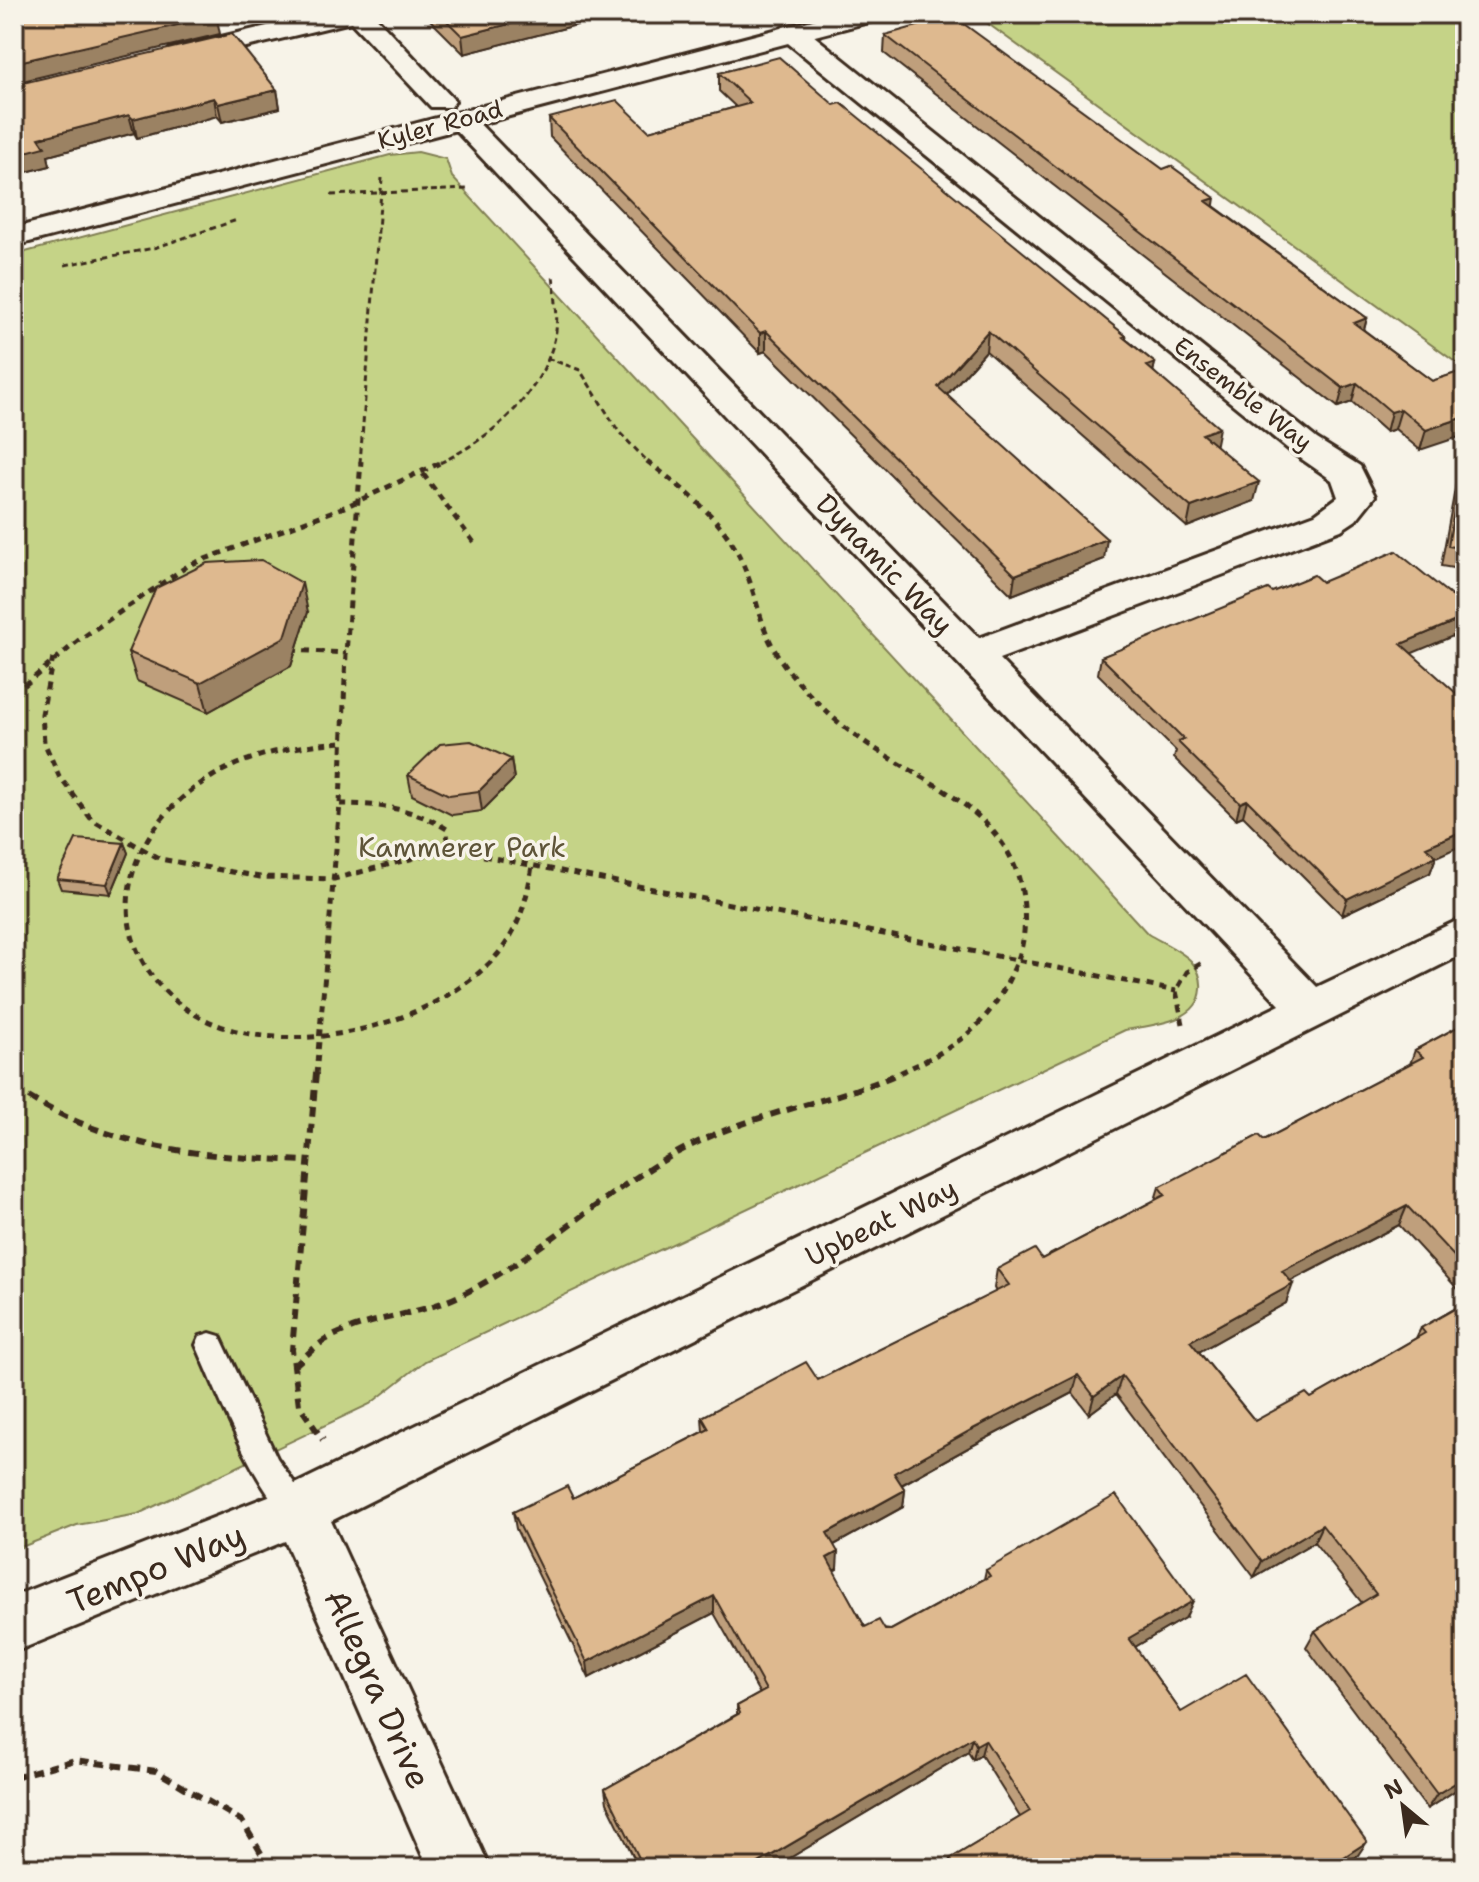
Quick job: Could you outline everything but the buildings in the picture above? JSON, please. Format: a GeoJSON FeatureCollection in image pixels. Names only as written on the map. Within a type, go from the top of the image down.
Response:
{"type":"FeatureCollection","features":[{"type":"Feature","properties":{"kind":"street"},"geometry":{"type":"LineString","coordinates":[[152,61],[352,14]]}},
{"type":"Feature","properties":{"kind":"street","name":"Dynamic Way"},"geometry":{"type":"LineString","coordinates":[[358,14],[1311,1009]]}},
{"type":"Feature","properties":{"kind":"street","name":"Kyler Road"},"geometry":{"type":"LineString","coordinates":[[14,213],[451,110],[776,21],[867,14]]}},
{"type":"Feature","properties":{"kind":"street","name":"Ensemble Way"},"geometry":{"type":"LineString","coordinates":[[776,21],[1305,446],[1347,474],[1357,496],[1348,511],[1328,523],[1290,533],[972,655]]}},
{"type":"Feature","properties":{"kind":"street"},"geometry":{"type":"LineString","coordinates":[[14,237],[106,213],[204,177],[423,118],[438,110],[451,110]]}},
{"type":"Feature","properties":{"kind":"street","name":"Upbeat Way"},"geometry":{"type":"LineString","coordinates":[[298,1510],[1465,934]]}},
{"type":"Feature","properties":{"kind":"street","name":"Tempo Way"},"geometry":{"type":"LineString","coordinates":[[14,1624],[298,1510]]}},
{"type":"Feature","properties":{"kind":"street","name":"Allegra Drive"},"geometry":{"type":"LineString","coordinates":[[298,1510],[459,1868]]}},
{"type":"Feature","properties":{"kind":"lane"},"geometry":{"type":"LineString","coordinates":[[210,1345],[267,1468],[298,1510]]}},
{"type":"Feature","properties":{"kind":"path"},"geometry":{"type":"LineString","coordinates":[[323,1441],[299,1405],[292,1350],[340,804],[346,653],[384,166]]}},
{"type":"Feature","properties":{"kind":"path"},"geometry":{"type":"LineString","coordinates":[[318,196],[469,189]]}},
{"type":"Feature","properties":{"kind":"path"},"geometry":{"type":"LineString","coordinates":[[58,265],[154,248],[245,216]]}},
{"type":"Feature","properties":{"kind":"path"},"geometry":{"type":"LineString","coordinates":[[14,694],[94,625],[205,558],[423,474],[477,442],[512,412],[554,343],[557,315],[553,274]]}},
{"type":"Feature","properties":{"kind":"path"},"geometry":{"type":"LineString","coordinates":[[294,1366],[325,1341],[372,1323],[426,1311],[481,1286],[553,1240],[645,1169],[721,1131],[793,1103],[920,1067],[966,1036],[1001,1000],[1015,976],[1027,905],[1015,865],[997,836],[976,814],[839,722],[814,697],[764,636],[749,575],[731,542],[686,491],[637,453],[608,421],[580,370],[547,358]]}},
{"type":"Feature","properties":{"kind":"path"},"geometry":{"type":"LineString","coordinates":[[423,474],[475,544]]}},
{"type":"Feature","properties":{"kind":"path"},"geometry":{"type":"LineString","coordinates":[[149,591],[159,599]]}},
{"type":"Feature","properties":{"kind":"path"},"geometry":{"type":"LineString","coordinates":[[279,649],[346,653]]}},
{"type":"Feature","properties":{"kind":"path"},"geometry":{"type":"LineString","coordinates":[[53,658],[42,714],[44,742],[59,776],[92,820],[160,859],[209,871],[260,877],[334,879],[448,849],[1176,991]]}},
{"type":"Feature","properties":{"kind":"path"},"geometry":{"type":"LineString","coordinates":[[341,742],[302,744],[254,757],[207,779],[170,807],[143,847],[129,878],[125,908],[136,956],[160,989],[199,1016],[248,1032],[320,1038],[361,1032],[415,1014],[462,986],[499,952],[522,914],[532,865]]}},
{"type":"Feature","properties":{"kind":"path"},"geometry":{"type":"LineString","coordinates":[[340,804],[389,804],[425,814],[447,829],[448,849]]}},
{"type":"Feature","properties":{"kind":"path"},"geometry":{"type":"LineString","coordinates":[[1186,1032],[1179,1015],[1176,991],[1187,972],[1204,963]]}},
{"type":"Feature","properties":{"kind":"path"},"geometry":{"type":"LineString","coordinates":[[14,1088],[90,1131],[150,1149],[203,1158],[308,1161]]}},
{"type":"Feature","properties":{"kind":"path"},"geometry":{"type":"LineString","coordinates":[[14,1777],[75,1760],[156,1771],[242,1821],[270,1868]]}},
{"type":"Feature","properties":{"kind":"green space"},"geometry":{"type":"Polygon","coordinates":[[[975,14],[1465,14],[1465,369],[980,18],[975,14]]]}},
{"type":"Feature","properties":{"kind":"green space","name":"Kammerer Park"},"geometry":{"type":"Polygon","coordinates":[[[418,152],[446,159],[452,177],[1148,934],[1191,961],[1201,982],[1198,1000],[1183,1016],[1125,1030],[425,1361],[370,1404],[138,1514],[77,1525],[14,1550],[14,255],[390,155],[418,152]]]}}]}
